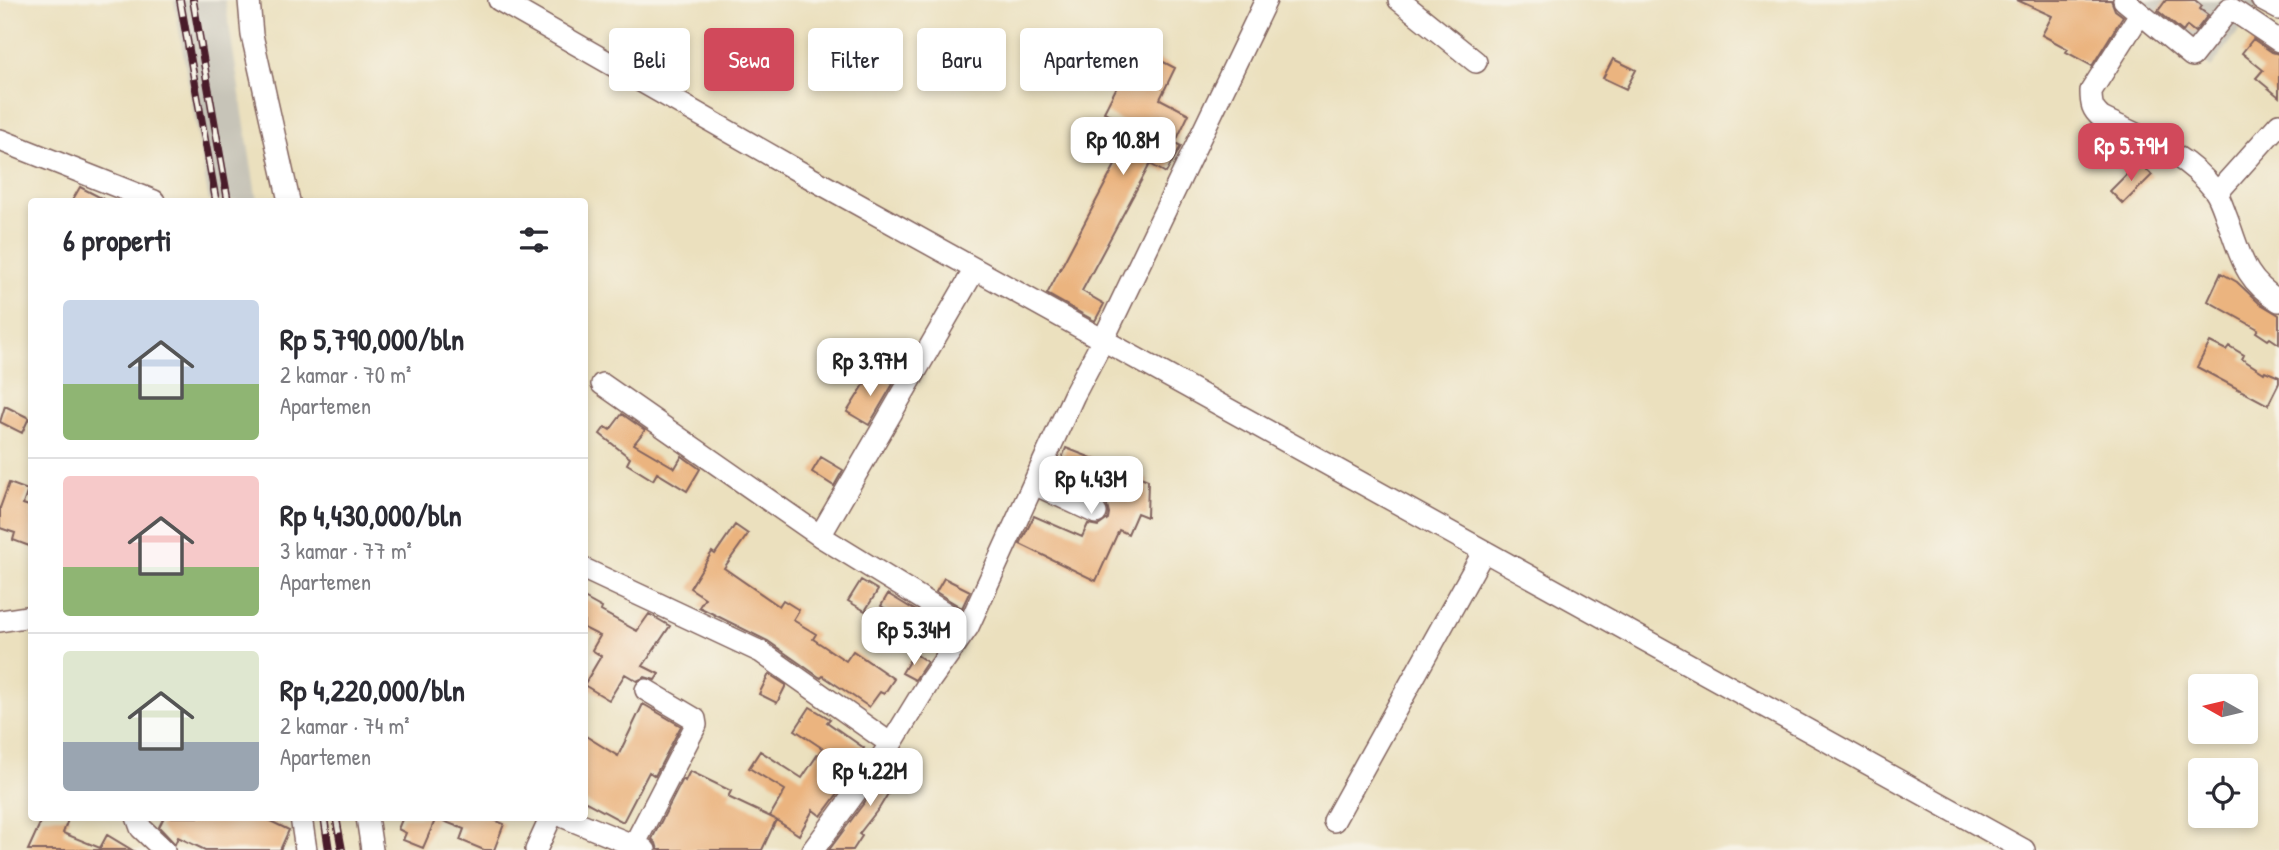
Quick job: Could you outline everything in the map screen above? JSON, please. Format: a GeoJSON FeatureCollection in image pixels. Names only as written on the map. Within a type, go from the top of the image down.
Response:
{"type":"FeatureCollection","features":[{"type":"Feature","properties":{"kind":"street"},"geometry":{"type":"LineString","coordinates":[[249,0],[252,35],[288,198]]}},
{"type":"Feature","properties":{"kind":"street"},"geometry":{"type":"LineString","coordinates":[[499,0],[975,269],[2024,850]]}},
{"type":"Feature","properties":{"kind":"street"},"geometry":{"type":"LineString","coordinates":[[813,850],[891,744],[929,682],[968,627],[1074,395],[1266,0]]}},
{"type":"Feature","properties":{"kind":"street"},"geometry":{"type":"LineString","coordinates":[[1399,0],[1476,62]]}},
{"type":"Feature","properties":{"kind":"street"},"geometry":{"type":"LineString","coordinates":[[2279,41],[2230,8],[2192,56],[2132,7],[2091,91],[2094,112],[2178,155],[2198,172],[2217,194],[2245,268],[2257,285],[2279,301]]}},
{"type":"Feature","properties":{"kind":"street"},"geometry":{"type":"LineString","coordinates":[[2217,194],[2279,124]]}},
{"type":"Feature","properties":{"kind":"street"},"geometry":{"type":"LineString","coordinates":[[0,140],[146,198]]}},
{"type":"Feature","properties":{"kind":"street"},"geometry":{"type":"LineString","coordinates":[[820,536],[975,269]]}},
{"type":"Feature","properties":{"kind":"street"},"geometry":{"type":"LineString","coordinates":[[601,384],[820,536],[968,627]]}},
{"type":"Feature","properties":{"kind":"street"},"geometry":{"type":"LineString","coordinates":[[1034,484],[1096,513]]}},
{"type":"Feature","properties":{"kind":"street"},"geometry":{"type":"LineString","coordinates":[[1334,821],[1484,551]]}},
{"type":"Feature","properties":{"kind":"street"},"geometry":{"type":"LineString","coordinates":[[588,571],[761,652],[891,744]]}},
{"type":"Feature","properties":{"kind":"street"},"geometry":{"type":"LineString","coordinates":[[0,621],[28,617]]}},
{"type":"Feature","properties":{"kind":"street"},"geometry":{"type":"LineString","coordinates":[[574,821],[640,848],[696,725],[695,719],[646,690]]}},
{"type":"Feature","properties":{"kind":"street"},"geometry":{"type":"LineString","coordinates":[[138,821],[141,828],[164,850]]}},
{"type":"Feature","properties":{"kind":"street"},"geometry":{"type":"LineString","coordinates":[[302,821],[306,850]]}},
{"type":"Feature","properties":{"kind":"street"},"geometry":{"type":"LineString","coordinates":[[368,821],[372,850]]}},
{"type":"Feature","properties":{"kind":"street"},"geometry":{"type":"LineString","coordinates":[[536,850],[549,821]]}},
{"type":"Feature","properties":{"kind":"shaded area"},"geometry":{"type":"Polygon","coordinates":[[[174,0],[225,0],[257,198],[208,198],[174,0]]]}},
{"type":"Feature","properties":{"kind":"shaded area"},"geometry":{"type":"Polygon","coordinates":[[[2132,0],[2262,0],[2211,68],[2132,0]]]}},
{"type":"Feature","properties":{"kind":"building"},"geometry":{"type":"Polygon","coordinates":[[[2017,0],[2111,0],[2115,10],[2123,16],[2092,66],[2042,35],[2052,16],[2017,0]]]}},
{"type":"Feature","properties":{"kind":"building"},"geometry":{"type":"Polygon","coordinates":[[[2166,0],[2195,0],[2202,6],[2200,9],[2208,15],[2195,32],[2187,26],[2183,32],[2158,11],[2166,0]]]}},
{"type":"Feature","properties":{"kind":"building"},"geometry":{"type":"Polygon","coordinates":[[[2253,39],[2279,54],[2279,97],[2256,78],[2263,70],[2242,53],[2253,39]]]}},
{"type":"Feature","properties":{"kind":"building"},"geometry":{"type":"Polygon","coordinates":[[[1613,59],[1636,70],[1626,89],[1603,78],[1613,59]]]}},
{"type":"Feature","properties":{"kind":"building"},"geometry":{"type":"Polygon","coordinates":[[[1163,62],[1175,68],[1160,99],[1189,114],[1175,143],[1181,146],[1166,173],[1150,164],[1082,291],[1104,304],[1095,321],[1047,294],[1123,150],[1120,148],[1131,126],[1104,112],[1115,91],[1163,91],[1163,62]]]}},
{"type":"Feature","properties":{"kind":"building"},"geometry":{"type":"Polygon","coordinates":[[[2139,162],[2152,175],[2123,204],[2110,191],[2139,162]]]}},
{"type":"Feature","properties":{"kind":"building"},"geometry":{"type":"Polygon","coordinates":[[[80,187],[101,198],[74,198],[80,187]]]}},
{"type":"Feature","properties":{"kind":"building"},"geometry":{"type":"Polygon","coordinates":[[[2221,273],[2279,315],[2279,344],[2270,338],[2268,340],[2256,332],[2258,329],[2208,301],[2221,273]]]}},
{"type":"Feature","properties":{"kind":"building"},"geometry":{"type":"Polygon","coordinates":[[[2210,342],[2226,350],[2229,346],[2244,355],[2242,359],[2264,373],[2265,371],[2279,377],[2279,383],[2268,405],[2197,367],[2210,342]]]}},
{"type":"Feature","properties":{"kind":"building"},"geometry":{"type":"Polygon","coordinates":[[[872,372],[893,384],[869,425],[847,412],[872,372]]]}},
{"type":"Feature","properties":{"kind":"building"},"geometry":{"type":"Polygon","coordinates":[[[5,406],[28,418],[22,433],[0,422],[5,406]]]}},
{"type":"Feature","properties":{"kind":"building"},"geometry":{"type":"Polygon","coordinates":[[[622,414],[645,430],[634,444],[675,468],[682,456],[700,469],[687,491],[657,473],[653,480],[627,464],[630,458],[600,434],[605,427],[610,430],[622,414]]]}},
{"type":"Feature","properties":{"kind":"building"},"geometry":{"type":"Polygon","coordinates":[[[1066,448],[1148,480],[1147,517],[1137,513],[1128,534],[1119,530],[1096,581],[1020,544],[1034,516],[1082,537],[1088,524],[1098,526],[1108,519],[1107,505],[1110,495],[1056,474],[1066,448]]]}},
{"type":"Feature","properties":{"kind":"building"},"geometry":{"type":"Polygon","coordinates":[[[821,457],[843,470],[834,486],[812,472],[821,457]]]}},
{"type":"Feature","properties":{"kind":"building"},"geometry":{"type":"Polygon","coordinates":[[[9,483],[28,490],[23,504],[28,506],[28,546],[13,540],[15,533],[0,528],[0,508],[9,483]]]}},
{"type":"Feature","properties":{"kind":"building"},"geometry":{"type":"Polygon","coordinates":[[[735,525],[748,534],[724,568],[779,606],[783,600],[799,610],[793,620],[816,634],[813,639],[846,661],[853,651],[894,679],[884,694],[880,692],[869,707],[823,676],[819,677],[768,641],[699,607],[705,598],[690,588],[712,552],[715,554],[735,525]]]}},
{"type":"Feature","properties":{"kind":"building"},"geometry":{"type":"Polygon","coordinates":[[[944,578],[970,591],[962,608],[936,592],[944,578]]]}},
{"type":"Feature","properties":{"kind":"building"},"geometry":{"type":"Polygon","coordinates":[[[861,580],[878,590],[865,611],[848,601],[861,580]]]}},
{"type":"Feature","properties":{"kind":"building"},"geometry":{"type":"Polygon","coordinates":[[[888,594],[944,628],[938,636],[932,632],[930,636],[881,606],[888,594]]]}},
{"type":"Feature","properties":{"kind":"building"},"geometry":{"type":"Polygon","coordinates":[[[588,600],[602,608],[601,611],[637,631],[649,614],[670,626],[643,666],[659,674],[655,680],[645,677],[637,681],[625,674],[609,700],[588,687],[588,678],[601,656],[592,650],[600,636],[588,630],[588,600]]]}},
{"type":"Feature","properties":{"kind":"building"},"geometry":{"type":"Polygon","coordinates":[[[914,653],[927,662],[915,680],[902,673],[914,653]]]}},
{"type":"Feature","properties":{"kind":"building"},"geometry":{"type":"Polygon","coordinates":[[[769,674],[786,685],[777,703],[759,694],[769,674]]]}},
{"type":"Feature","properties":{"kind":"building"},"geometry":{"type":"Polygon","coordinates":[[[643,704],[681,726],[655,776],[649,772],[623,822],[588,803],[588,737],[618,756],[643,704]]]}},
{"type":"Feature","properties":{"kind":"building"},"geometry":{"type":"Polygon","coordinates":[[[810,707],[830,719],[827,722],[864,748],[846,774],[850,777],[821,816],[813,810],[799,835],[776,820],[762,850],[658,850],[652,839],[683,779],[685,781],[690,771],[731,791],[728,797],[775,819],[770,816],[785,790],[749,768],[760,751],[802,778],[822,748],[795,730],[810,707]]]}},
{"type":"Feature","properties":{"kind":"building"},"geometry":{"type":"Polygon","coordinates":[[[896,760],[907,767],[903,773],[905,774],[897,790],[892,787],[859,834],[862,836],[853,850],[829,850],[896,760]]]}},
{"type":"Feature","properties":{"kind":"building"},"geometry":{"type":"Polygon","coordinates":[[[41,821],[68,821],[63,833],[100,848],[107,835],[132,850],[28,850],[41,821]]]}},
{"type":"Feature","properties":{"kind":"building"},"geometry":{"type":"Polygon","coordinates":[[[162,821],[270,821],[289,830],[280,850],[205,850],[178,837],[175,844],[159,827],[162,821]]]}},
{"type":"Feature","properties":{"kind":"building"},"geometry":{"type":"Polygon","coordinates":[[[401,821],[435,821],[423,848],[403,840],[406,833],[398,829],[401,821]]]}},
{"type":"Feature","properties":{"kind":"building"},"geometry":{"type":"Polygon","coordinates":[[[444,821],[497,821],[504,824],[494,850],[484,850],[460,840],[464,829],[444,821]]]}},
{"type":"Feature","properties":{"kind":"railway"},"geometry":{"type":"LineString","coordinates":[[180,0],[215,198]]}},
{"type":"Feature","properties":{"kind":"railway"},"geometry":{"type":"LineString","coordinates":[[193,0],[227,198]]}},
{"type":"Feature","properties":{"kind":"railway"},"geometry":{"type":"LineString","coordinates":[[325,821],[329,850]]}},
{"type":"Feature","properties":{"kind":"railway"},"geometry":{"type":"LineString","coordinates":[[337,821],[342,850]]}}]}
